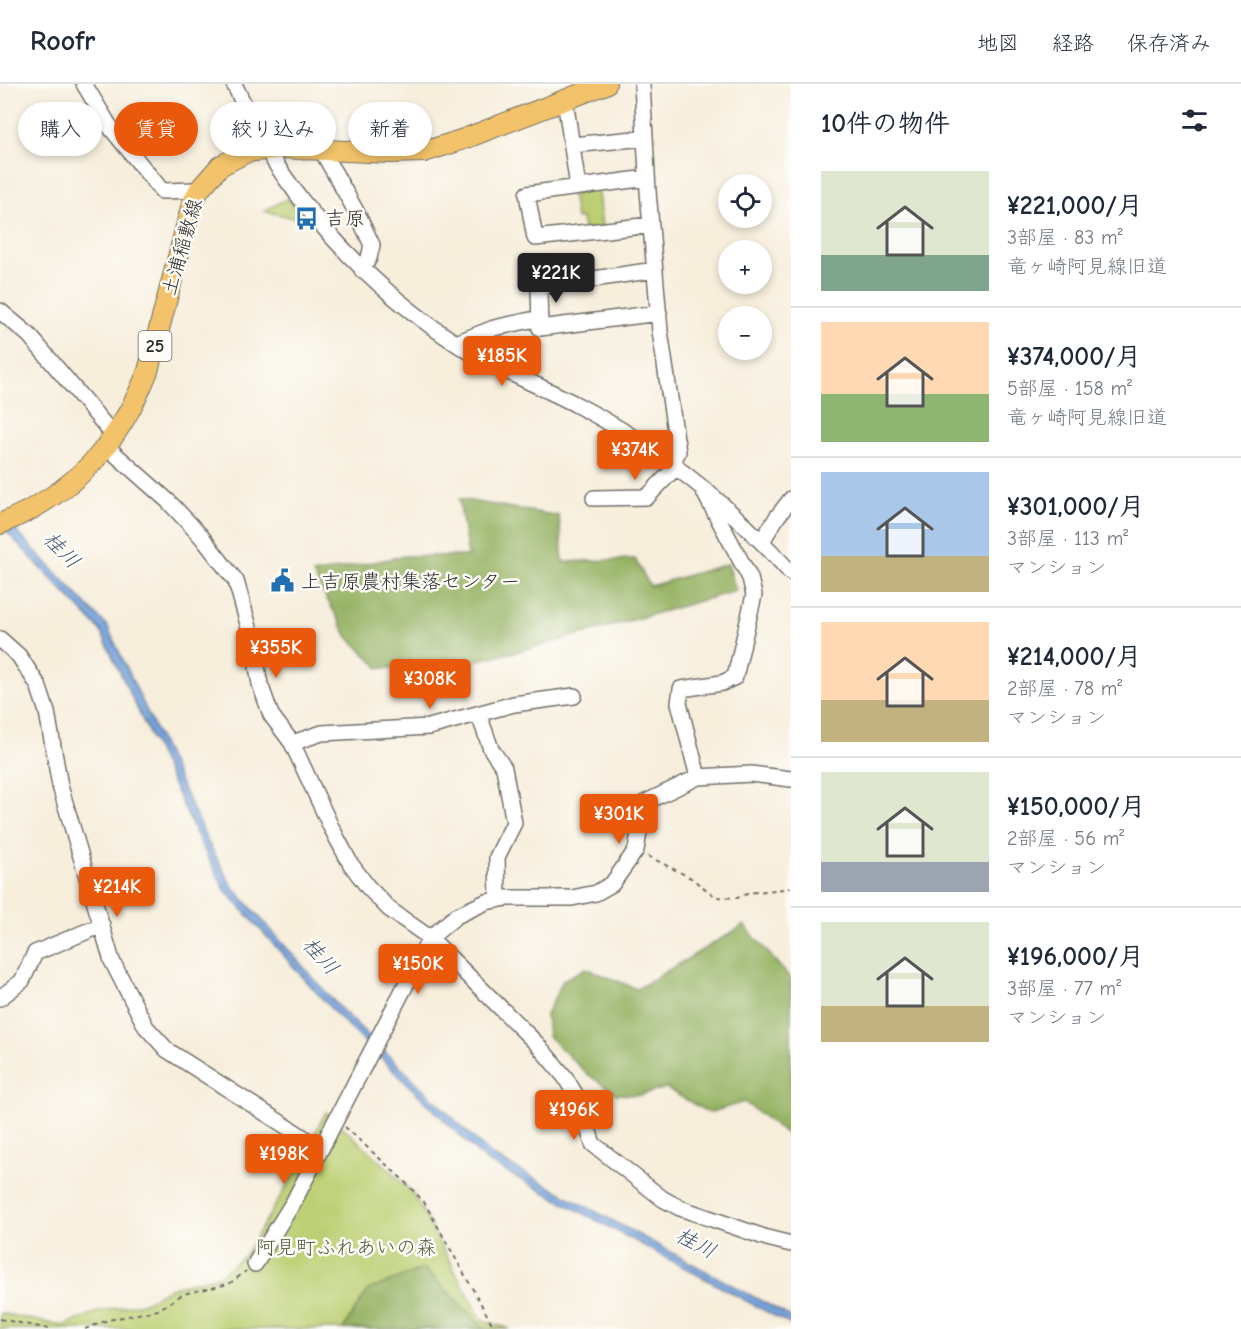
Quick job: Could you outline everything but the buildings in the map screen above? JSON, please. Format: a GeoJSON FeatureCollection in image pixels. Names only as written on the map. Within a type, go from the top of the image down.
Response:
{"type":"FeatureCollection","features":[{"type":"Feature","properties":{"kind":"main road","name":"土浦稲敷線"},"geometry":{"type":"LineString","coordinates":[[336,150],[390,153],[424,152],[464,139],[606,84]]}},
{"type":"Feature","properties":{"kind":"main road","name":"土浦稲敷線"},"geometry":{"type":"LineString","coordinates":[[0,524],[37,507],[58,494],[74,482],[111,442],[134,403],[148,371],[192,204],[199,190],[220,166],[239,156]]}},
{"type":"Feature","properties":{"kind":"street"},"geometry":{"type":"LineString","coordinates":[[84,84],[110,127],[162,191],[199,190]]}},
{"type":"Feature","properties":{"kind":"street"},"geometry":{"type":"LineString","coordinates":[[234,84],[244,102]]}},
{"type":"Feature","properties":{"kind":"street"},"geometry":{"type":"LineString","coordinates":[[594,498],[647,497],[675,465],[678,452],[658,313],[642,84]]}},
{"type":"Feature","properties":{"kind":"street"},"geometry":{"type":"LineString","coordinates":[[565,100],[578,187]]}},
{"type":"Feature","properties":{"kind":"street"},"geometry":{"type":"LineString","coordinates":[[572,145],[645,138]]}},
{"type":"Feature","properties":{"kind":"street"},"geometry":{"type":"LineString","coordinates":[[273,156],[297,193],[362,270],[410,311],[485,360],[586,410],[638,440],[675,465],[735,514],[791,573]]}},
{"type":"Feature","properties":{"kind":"street"},"geometry":{"type":"LineString","coordinates":[[325,156],[372,245],[369,258],[362,270]]}},
{"type":"Feature","properties":{"kind":"street"},"geometry":{"type":"LineString","coordinates":[[647,178],[527,194],[535,238],[651,225]]}},
{"type":"Feature","properties":{"kind":"street"},"geometry":{"type":"LineString","coordinates":[[655,270],[539,287],[540,328],[658,313]]}},
{"type":"Feature","properties":{"kind":"street"},"geometry":{"type":"LineString","coordinates":[[0,310],[29,335],[111,442],[201,536],[236,581],[252,638],[260,684],[271,715],[292,743],[331,827],[350,863],[367,886],[389,909],[430,938],[537,1044],[565,1077],[578,1099],[593,1144],[663,1199],[680,1208],[791,1244]]}},
{"type":"Feature","properties":{"kind":"street"},"geometry":{"type":"LineString","coordinates":[[456,343],[494,328],[540,318]]}},
{"type":"Feature","properties":{"kind":"street"},"geometry":{"type":"LineString","coordinates":[[698,777],[679,703],[681,689],[722,683],[735,677],[754,595],[750,578],[700,484]]}},
{"type":"Feature","properties":{"kind":"street"},"geometry":{"type":"LineString","coordinates":[[762,541],[791,499]]}},
{"type":"Feature","properties":{"kind":"street"},"geometry":{"type":"LineString","coordinates":[[0,639],[19,656],[38,685],[47,712],[60,786],[112,961],[146,1027],[167,1050],[320,1148]]}},
{"type":"Feature","properties":{"kind":"street"},"geometry":{"type":"LineString","coordinates":[[292,743],[322,733],[429,728],[514,704],[574,696]]}},
{"type":"Feature","properties":{"kind":"street"},"geometry":{"type":"LineString","coordinates":[[479,715],[491,749],[504,768],[514,823],[497,857],[498,900]]}},
{"type":"Feature","properties":{"kind":"street"},"geometry":{"type":"LineString","coordinates":[[255,1264],[294,1201],[320,1148],[337,1120],[377,1036],[430,938],[456,916],[486,902],[507,898],[572,898],[596,892],[612,884],[636,850],[644,803],[698,777],[751,774],[791,779]]}},
{"type":"Feature","properties":{"kind":"street"},"geometry":{"type":"LineString","coordinates":[[0,998],[22,981],[35,952],[102,925]]}},
{"type":"Feature","properties":{"kind":"path"},"geometry":{"type":"LineString","coordinates":[[636,850],[691,878],[716,897],[737,898],[749,893],[791,888]]}},
{"type":"Feature","properties":{"kind":"path"},"geometry":{"type":"LineString","coordinates":[[337,1120],[424,1202],[495,1329]]}},
{"type":"Feature","properties":{"kind":"path"},"geometry":{"type":"LineString","coordinates":[[85,1329],[108,1320],[158,1310],[183,1294],[229,1284],[255,1264]]}},
{"type":"Feature","properties":{"kind":"path"},"geometry":{"type":"LineString","coordinates":[[0,1319],[49,1329]]}},
{"type":"Feature","properties":{"kind":"green space"},"geometry":{"type":"Polygon","coordinates":[[[597,186],[602,227],[583,230],[582,218],[576,219],[572,190],[597,186]]]}},
{"type":"Feature","properties":{"kind":"green space"},"geometry":{"type":"Polygon","coordinates":[[[288,198],[303,220],[264,211],[288,198]]]}},
{"type":"Feature","properties":{"kind":"green space"},"geometry":{"type":"Polygon","coordinates":[[[459,499],[559,516],[563,562],[635,559],[650,586],[728,564],[736,591],[536,647],[465,663],[426,668],[379,668],[348,637],[313,574],[404,556],[468,556],[459,499]]]}},
{"type":"Feature","properties":{"kind":"green space"},"geometry":{"type":"Polygon","coordinates":[[[744,925],[791,979],[791,1137],[744,1102],[709,1113],[666,1088],[640,1095],[616,1094],[586,1073],[548,1036],[546,1015],[563,980],[586,968],[637,989],[744,925]]]}},
{"type":"Feature","properties":{"kind":"green space","name":"阿見町ふれあいの森"},"geometry":{"type":"Polygon","coordinates":[[[326,1112],[413,1194],[482,1320],[510,1329],[0,1329],[0,1313],[63,1326],[97,1312],[147,1302],[172,1287],[218,1276],[244,1256],[283,1193],[326,1112]]]}},
{"type":"Feature","properties":{"kind":"green space"},"geometry":{"type":"Polygon","coordinates":[[[424,1268],[485,1329],[343,1329],[368,1290],[424,1268]]]}},
{"type":"Feature","properties":{"kind":"water"},"geometry":{"type":"Polygon","coordinates":[[[0,514],[107,626],[208,842],[232,886],[339,1007],[491,1155],[791,1317],[791,1325],[486,1161],[334,1012],[225,890],[100,630],[0,525],[0,514]]]}},
{"type":"Feature","properties":{"kind":"place","name":"吉原"},"geometry":{"type":"Point","coordinates":[307,218]}},
{"type":"Feature","properties":{"kind":"place","name":"上吉原農村集落センター"},"geometry":{"type":"Point","coordinates":[283,581]}},
{"type":"Feature","properties":{"kind":"water label","name":"桂川"},"geometry":{"type":"Point","coordinates":[62,550]}},
{"type":"Feature","properties":{"kind":"water label","name":"桂川"},"geometry":{"type":"Point","coordinates":[321,956]}},
{"type":"Feature","properties":{"kind":"water label","name":"桂川"},"geometry":{"type":"Point","coordinates":[696,1243]}}]}
